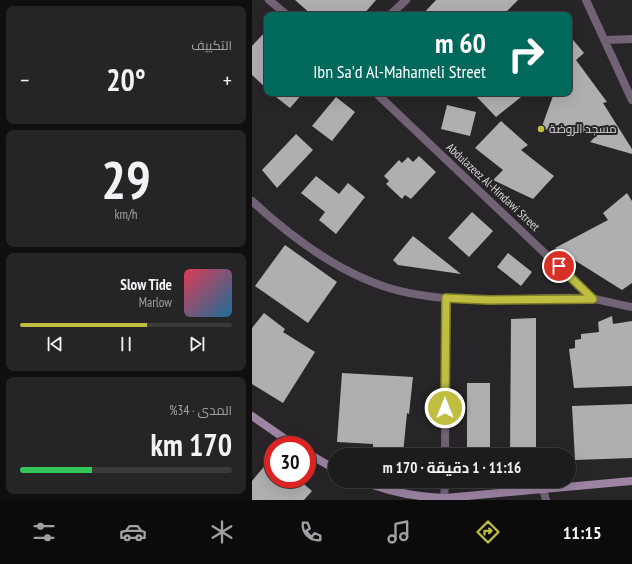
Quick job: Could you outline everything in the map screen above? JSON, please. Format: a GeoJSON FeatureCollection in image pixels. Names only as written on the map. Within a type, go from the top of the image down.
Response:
{"type":"FeatureCollection","features":[{"type":"Feature","properties":{"kind":"street"},"geometry":{"type":"LineString","coordinates":[[269,0],[283,12]]}},
{"type":"Feature","properties":{"kind":"street"},"geometry":{"type":"LineString","coordinates":[[393,12],[406,0]]}},
{"type":"Feature","properties":{"kind":"street"},"geometry":{"type":"LineString","coordinates":[[586,0],[632,100]]}},
{"type":"Feature","properties":{"kind":"street"},"geometry":{"type":"LineString","coordinates":[[605,40],[632,39]]}},
{"type":"Feature","properties":{"kind":"street","name":"Abdulazeez Al-Hindawi Street"},"geometry":{"type":"LineString","coordinates":[[379,96],[593,299]]}},
{"type":"Feature","properties":{"kind":"street"},"geometry":{"type":"LineString","coordinates":[[252,201],[301,241],[329,260],[362,278],[389,288],[410,293],[446,298],[489,300],[593,299],[632,307]]}},
{"type":"Feature","properties":{"kind":"street"},"geometry":{"type":"LineString","coordinates":[[445,448],[446,298]]}},
{"type":"Feature","properties":{"kind":"street"},"geometry":{"type":"LineString","coordinates":[[252,416],[281,436]]}},
{"type":"Feature","properties":{"kind":"street"},"geometry":{"type":"LineString","coordinates":[[316,458],[328,465]]}},
{"type":"Feature","properties":{"kind":"street"},"geometry":{"type":"LineString","coordinates":[[384,488],[420,498],[444,499],[632,481]]}},
{"type":"Feature","properties":{"kind":"street"},"geometry":{"type":"LineString","coordinates":[[444,499],[445,488]]}},
{"type":"Feature","properties":{"kind":"street"},"geometry":{"type":"LineString","coordinates":[[544,489],[546,500]]}},
{"type":"Feature","properties":{"kind":"building"},"geometry":{"type":"Polygon","coordinates":[[[295,0],[376,0],[366,12],[309,12],[295,0]]]}},
{"type":"Feature","properties":{"kind":"building"},"geometry":{"type":"Polygon","coordinates":[[[436,0],[518,0],[506,12],[425,12],[436,0]]]}},
{"type":"Feature","properties":{"kind":"building"},"geometry":{"type":"Polygon","coordinates":[[[264,33],[264,86],[252,75],[252,46],[264,33]]]}},
{"type":"Feature","properties":{"kind":"building"},"geometry":{"type":"Polygon","coordinates":[[[572,39],[584,53],[576,60],[607,102],[603,103],[632,149],[632,154],[590,142],[598,134],[541,129],[553,96],[572,96],[572,39]]]}},
{"type":"Feature","properties":{"kind":"building"},"geometry":{"type":"Polygon","coordinates":[[[275,96],[300,96],[290,108],[275,96]]]}},
{"type":"Feature","properties":{"kind":"building"},"geometry":{"type":"Polygon","coordinates":[[[476,96],[522,96],[496,117],[476,96]]]}},
{"type":"Feature","properties":{"kind":"building"},"geometry":{"type":"Polygon","coordinates":[[[336,97],[355,112],[332,141],[312,126],[336,97]]]}},
{"type":"Feature","properties":{"kind":"building"},"geometry":{"type":"Polygon","coordinates":[[[447,105],[476,112],[470,136],[441,129],[447,105]]]}},
{"type":"Feature","properties":{"kind":"building"},"geometry":{"type":"Polygon","coordinates":[[[501,121],[528,145],[521,150],[554,176],[533,199],[493,180],[503,170],[475,148],[501,121]]]}},
{"type":"Feature","properties":{"kind":"building"},"geometry":{"type":"Polygon","coordinates":[[[296,134],[313,150],[277,188],[262,170],[296,134]]]}},
{"type":"Feature","properties":{"kind":"building"},"geometry":{"type":"Polygon","coordinates":[[[419,156],[436,172],[411,199],[405,195],[402,199],[386,184],[389,181],[384,176],[399,160],[402,163],[408,157],[413,162],[419,156]]]}},
{"type":"Feature","properties":{"kind":"building"},"geometry":{"type":"Polygon","coordinates":[[[316,176],[339,194],[348,183],[365,197],[336,234],[319,220],[325,212],[301,193],[316,176]]]}},
{"type":"Feature","properties":{"kind":"building"},"geometry":{"type":"Polygon","coordinates":[[[627,193],[632,201],[632,283],[622,290],[555,248],[608,220],[603,213],[627,193]]]}},
{"type":"Feature","properties":{"kind":"building"},"geometry":{"type":"Polygon","coordinates":[[[472,212],[493,231],[469,257],[448,238],[472,212]]]}},
{"type":"Feature","properties":{"kind":"building"},"geometry":{"type":"Polygon","coordinates":[[[413,236],[461,274],[398,265],[393,260],[413,236]]]}},
{"type":"Feature","properties":{"kind":"building"},"geometry":{"type":"Polygon","coordinates":[[[285,245],[337,282],[308,323],[255,286],[285,245]]]}},
{"type":"Feature","properties":{"kind":"building"},"geometry":{"type":"Polygon","coordinates":[[[508,253],[532,272],[521,286],[497,267],[508,253]]]}},
{"type":"Feature","properties":{"kind":"building"},"geometry":{"type":"Polygon","coordinates":[[[264,313],[285,329],[283,332],[315,352],[283,403],[252,384],[252,328],[264,313]]]}},
{"type":"Feature","properties":{"kind":"building"},"geometry":{"type":"Polygon","coordinates":[[[612,316],[613,324],[632,321],[632,386],[574,388],[569,349],[575,348],[575,340],[581,339],[581,334],[599,332],[598,322],[612,316]]]}},
{"type":"Feature","properties":{"kind":"building"},"geometry":{"type":"Polygon","coordinates":[[[536,318],[536,448],[510,448],[511,319],[536,318]]]}},
{"type":"Feature","properties":{"kind":"building"},"geometry":{"type":"Polygon","coordinates":[[[342,373],[413,377],[409,414],[407,413],[404,448],[373,448],[373,444],[337,442],[342,373]]]}},
{"type":"Feature","properties":{"kind":"building"},"geometry":{"type":"Polygon","coordinates":[[[467,383],[490,383],[490,448],[467,448],[467,383]]]}},
{"type":"Feature","properties":{"kind":"building"},"geometry":{"type":"Polygon","coordinates":[[[632,404],[632,458],[576,460],[572,406],[632,404]]]}},
{"type":"Feature","properties":{"kind":"building"},"geometry":{"type":"Polygon","coordinates":[[[264,467],[264,488],[308,488],[312,491],[304,500],[252,500],[252,481],[264,467]]]}},
{"type":"Feature","properties":{"kind":"place","name":"مسجد الروضة"},"geometry":{"type":"Point","coordinates":[541,129]}},
{"type":"Feature","properties":{"kind":"route"},"geometry":{"type":"LineString","coordinates":[[445,408],[446,298],[489,300],[569,298],[593,299],[559,266]]}}]}
